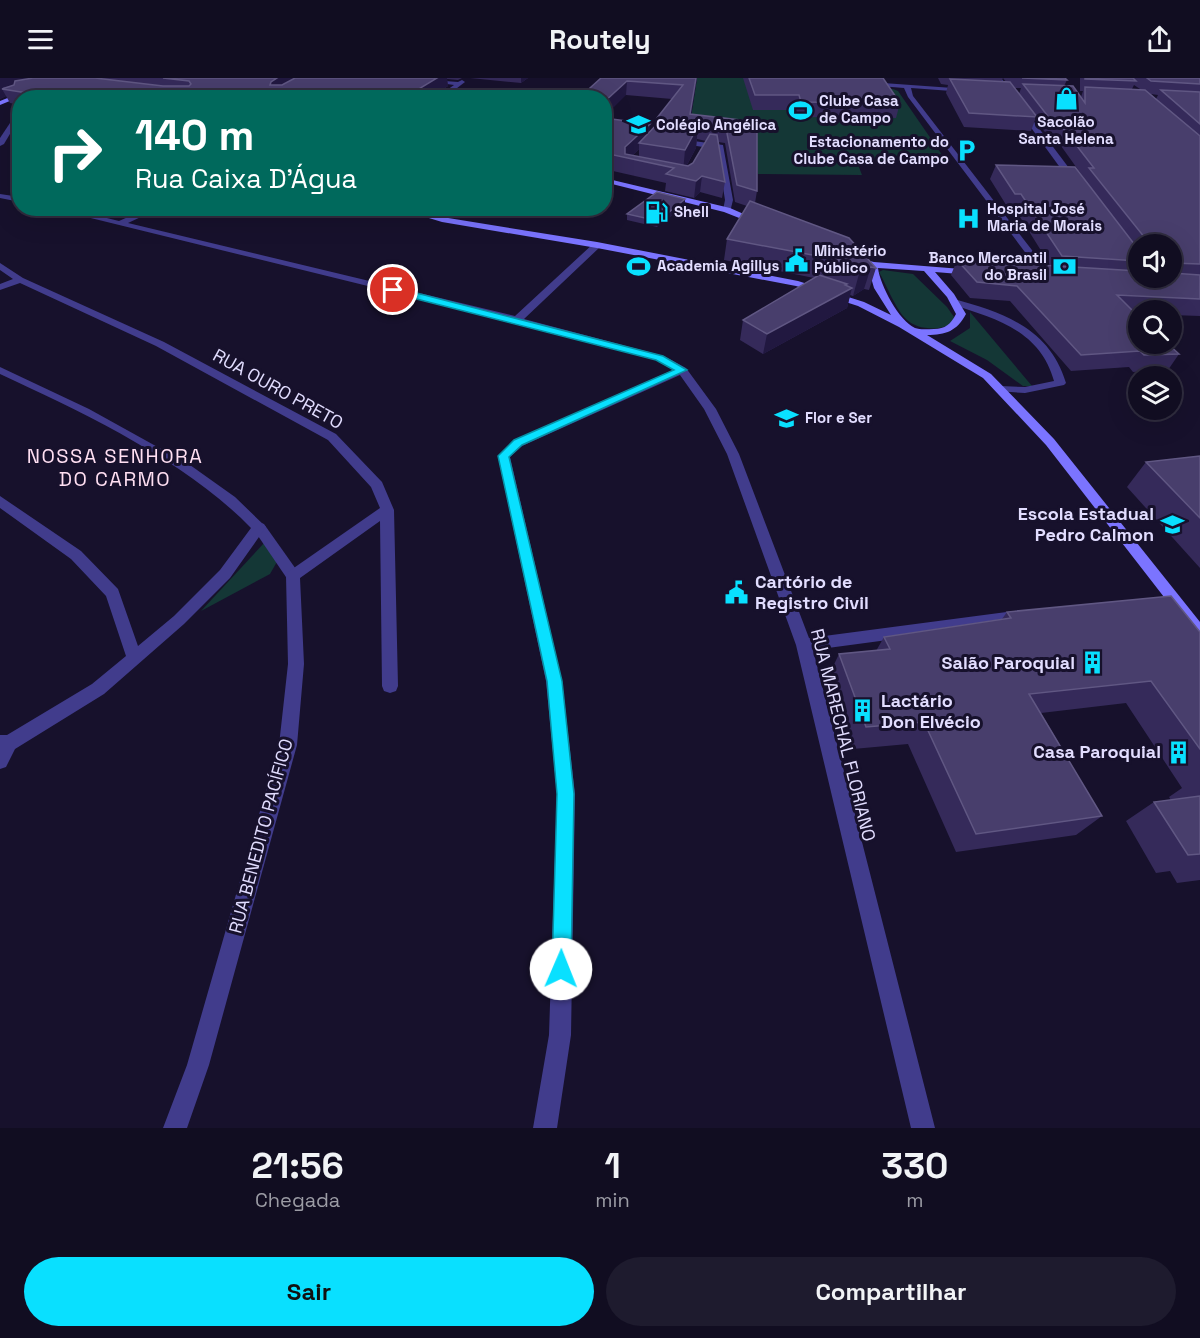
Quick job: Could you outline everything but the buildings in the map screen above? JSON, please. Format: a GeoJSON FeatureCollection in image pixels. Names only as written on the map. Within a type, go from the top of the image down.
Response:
{"type":"FeatureCollection","features":[{"type":"Feature","properties":{"kind":"main road"},"geometry":{"type":"LineString","coordinates":[[612,182],[727,210],[766,225]]}},
{"type":"Feature","properties":{"kind":"main road"},"geometry":{"type":"LineString","coordinates":[[431,216],[798,284],[861,304],[916,332],[987,376],[1050,442],[1164,597],[1200,633]]}},
{"type":"Feature","properties":{"kind":"main road"},"geometry":{"type":"LineString","coordinates":[[851,257],[873,265],[980,273]]}},
{"type":"Feature","properties":{"kind":"main road"},"geometry":{"type":"LineString","coordinates":[[873,265],[873,273],[890,307],[903,325]]}},
{"type":"Feature","properties":{"kind":"main road"},"geometry":{"type":"LineString","coordinates":[[916,332],[944,332],[957,324],[961,314],[928,270]]}},
{"type":"Feature","properties":{"kind":"main road"},"geometry":{"type":"LineString","coordinates":[[1037,277],[1060,279]]}},
{"type":"Feature","properties":{"kind":"street"},"geometry":{"type":"LineString","coordinates":[[409,78],[460,84]]}},
{"type":"Feature","properties":{"kind":"street"},"geometry":{"type":"LineString","coordinates":[[451,90],[467,78]]}},
{"type":"Feature","properties":{"kind":"street"},"geometry":{"type":"LineString","coordinates":[[907,87],[913,84],[909,78]]}},
{"type":"Feature","properties":{"kind":"street"},"geometry":{"type":"LineString","coordinates":[[998,78],[1083,193]]}},
{"type":"Feature","properties":{"kind":"street"},"geometry":{"type":"LineString","coordinates":[[863,84],[974,90]]}},
{"type":"Feature","properties":{"kind":"street"},"geometry":{"type":"LineString","coordinates":[[907,87],[910,96],[1049,278]]}},
{"type":"Feature","properties":{"kind":"street"},"geometry":{"type":"LineString","coordinates":[[996,91],[1018,92]]}},
{"type":"Feature","properties":{"kind":"street"},"geometry":{"type":"LineString","coordinates":[[0,144],[12,123]]}},
{"type":"Feature","properties":{"kind":"street"},"geometry":{"type":"LineString","coordinates":[[669,139],[702,149],[720,147],[729,200],[727,210]]}},
{"type":"Feature","properties":{"kind":"street","name":"RUA MARECHAL FLORIANO"},"geometry":{"type":"LineString","coordinates":[[87,216],[517,320],[660,358],[682,370],[710,409],[733,454],[804,645],[923,1128]]}},
{"type":"Feature","properties":{"kind":"street"},"geometry":{"type":"LineString","coordinates":[[120,224],[138,216]]}},
{"type":"Feature","properties":{"kind":"street"},"geometry":{"type":"LineString","coordinates":[[442,219],[446,216]]}},
{"type":"Feature","properties":{"kind":"street"},"geometry":{"type":"LineString","coordinates":[[517,320],[597,245]]}},
{"type":"Feature","properties":{"kind":"street","name":"RUA OURO PRETO"},"geometry":{"type":"LineString","coordinates":[[0,266],[20,280],[160,344],[332,437],[377,485],[387,510],[390,686]]}},
{"type":"Feature","properties":{"kind":"street"},"geometry":{"type":"LineString","coordinates":[[0,286],[20,280]]}},
{"type":"Feature","properties":{"kind":"street"},"geometry":{"type":"LineString","coordinates":[[954,302],[1012,321],[1037,340],[1058,367],[1060,383],[1025,390],[1000,390]]}},
{"type":"Feature","properties":{"kind":"street"},"geometry":{"type":"LineString","coordinates":[[0,369],[68,402],[198,474],[239,507],[259,527],[293,576],[387,510]]}},
{"type":"Feature","properties":{"kind":"street"},"geometry":{"type":"LineString","coordinates":[[545,1128],[560,1035],[566,794],[554,681],[504,456],[518,443],[682,370]]}},
{"type":"Feature","properties":{"kind":"street"},"geometry":{"type":"LineString","coordinates":[[0,501],[76,555],[113,593],[134,657]]}},
{"type":"Feature","properties":{"kind":"street"},"geometry":{"type":"LineString","coordinates":[[0,760],[3,741],[98,689],[179,620],[225,574],[259,527]]}},
{"type":"Feature","properties":{"kind":"street","name":"RUA BENEDITO PACÍFICO"},"geometry":{"type":"LineString","coordinates":[[175,1128],[198,1065],[288,745],[296,664],[293,576]]}},
{"type":"Feature","properties":{"kind":"street"},"geometry":{"type":"LineString","coordinates":[[804,645],[1040,614]]}},
{"type":"Feature","properties":{"kind":"green space","name":"Clube Casa de Campo"},"geometry":{"type":"Polygon","coordinates":[[[697,78],[767,78],[893,89],[898,91],[947,162],[857,162],[862,175],[758,174],[754,137],[689,130],[697,78]]]}},
{"type":"Feature","properties":{"kind":"green space"},"geometry":{"type":"Polygon","coordinates":[[[883,270],[913,274],[947,307],[954,317],[951,324],[940,328],[928,328],[911,323],[902,315],[891,297],[879,272],[883,270]]]}},
{"type":"Feature","properties":{"kind":"green space"},"geometry":{"type":"Polygon","coordinates":[[[970,312],[1032,386],[1023,386],[987,360],[950,341],[970,328],[970,312]]]}},
{"type":"Feature","properties":{"kind":"green space"},"geometry":{"type":"Polygon","coordinates":[[[265,542],[278,560],[270,574],[201,611],[265,542]]]}},
{"type":"Feature","properties":{"kind":"place","name":"Sacolão Santa Helena"},"geometry":{"type":"Point","coordinates":[1066,98]}},
{"type":"Feature","properties":{"kind":"place","name":"Clube Casa de Campo"},"geometry":{"type":"Point","coordinates":[801,110]}},
{"type":"Feature","properties":{"kind":"place","name":"Colégio Angélica"},"geometry":{"type":"Point","coordinates":[638,125]}},
{"type":"Feature","properties":{"kind":"place","name":"Estacionamento do Clube Casa de Campo"},"geometry":{"type":"Point","coordinates":[967,151]}},
{"type":"Feature","properties":{"kind":"place","name":"Shell"},"geometry":{"type":"Point","coordinates":[656,212]}},
{"type":"Feature","properties":{"kind":"place","name":"Hospital José Maria de Morais"},"geometry":{"type":"Point","coordinates":[969,218]}},
{"type":"Feature","properties":{"kind":"place","name":"Ministério Público"},"geometry":{"type":"Point","coordinates":[796,260]}},
{"type":"Feature","properties":{"kind":"place","name":"Academia Agillys"},"geometry":{"type":"Point","coordinates":[639,266]}},
{"type":"Feature","properties":{"kind":"place","name":"Banco Mercantil do Brasil"},"geometry":{"type":"Point","coordinates":[1065,267]}},
{"type":"Feature","properties":{"kind":"place","name":"Flor e Ser"},"geometry":{"type":"Point","coordinates":[787,418]}},
{"type":"Feature","properties":{"kind":"place","name":"Escola Estadual Pedro Calmon"},"geometry":{"type":"Point","coordinates":[1172,524]}},
{"type":"Feature","properties":{"kind":"place","name":"Cartório de Registro Civil"},"geometry":{"type":"Point","coordinates":[737,592]}},
{"type":"Feature","properties":{"kind":"place","name":"Salão Paroquial"},"geometry":{"type":"Point","coordinates":[1093,663]}},
{"type":"Feature","properties":{"kind":"place","name":"Lactário Don Elvécio"},"geometry":{"type":"Point","coordinates":[863,711]}},
{"type":"Feature","properties":{"kind":"place","name":"Casa Paroquial"},"geometry":{"type":"Point","coordinates":[1179,752]}},
{"type":"Feature","properties":{"kind":"district","name":"NOSSA SENHORA DO CARMO"},"geometry":{"type":"Point","coordinates":[115,468]}},
{"type":"Feature","properties":{"kind":"route"},"geometry":{"type":"LineString","coordinates":[[393,290],[660,358],[682,370],[518,443],[504,456],[554,681],[566,794],[561,969]]}}]}
